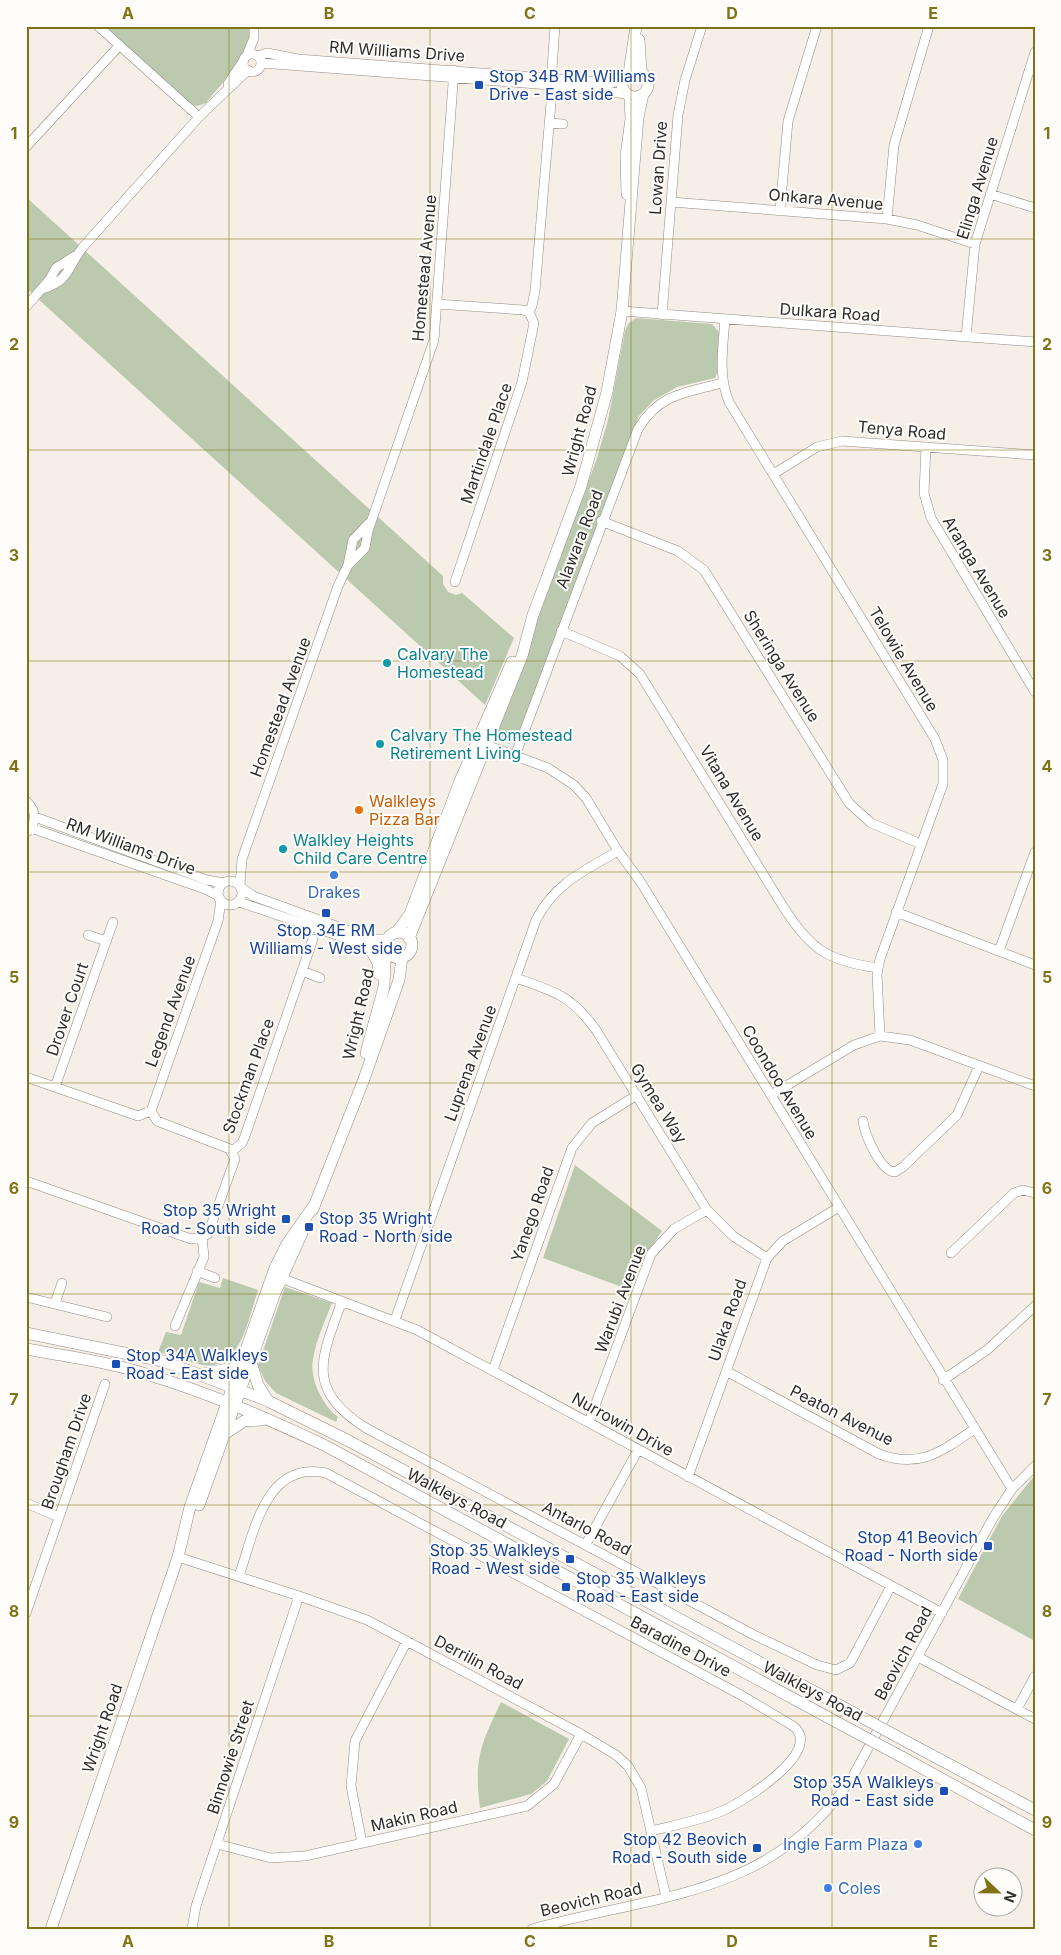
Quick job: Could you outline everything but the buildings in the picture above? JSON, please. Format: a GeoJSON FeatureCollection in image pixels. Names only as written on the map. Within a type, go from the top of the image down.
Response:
{"type":"FeatureCollection","features":[{"type":"Feature","properties":{"kind":"main road"},"geometry":{"type":"LineString","coordinates":[[636,26],[623,87],[628,95],[637,97],[643,94],[648,84],[646,76],[641,72],[639,43],[641,26]]}},
{"type":"Feature","properties":{"kind":"main road"},"geometry":{"type":"LineString","coordinates":[[626,76],[641,72]]}},
{"type":"Feature","properties":{"kind":"main road","name":"Wright Road"},"geometry":{"type":"LineString","coordinates":[[629,223],[632,210],[638,117],[643,94]]}},
{"type":"Feature","properties":{"kind":"main road","name":"Wright Road"},"geometry":{"type":"LineString","coordinates":[[360,1084],[370,1033],[384,987],[385,959],[390,943],[410,914],[457,789],[499,716],[522,656],[525,640],[589,458],[607,392],[622,311],[629,223],[626,156],[631,119],[628,95]]}},
{"type":"Feature","properties":{"kind":"main road","name":"Wright Road"},"geometry":{"type":"LineString","coordinates":[[410,938],[482,743]]}},
{"type":"Feature","properties":{"kind":"main road"},"geometry":{"type":"LineString","coordinates":[[405,934],[410,938],[412,944],[410,952],[402,958],[392,957],[390,943],[405,934]]}},
{"type":"Feature","properties":{"kind":"main road"},"geometry":{"type":"LineString","coordinates":[[369,946],[378,963],[379,971],[370,1033]]}},
{"type":"Feature","properties":{"kind":"main road","name":"Wright Road"},"geometry":{"type":"LineString","coordinates":[[246,1358],[315,1204],[399,980],[402,958]]}},
{"type":"Feature","properties":{"kind":"main road","name":"Wright Road"},"geometry":{"type":"LineString","coordinates":[[51,1929],[178,1557],[185,1524],[222,1429],[283,1251],[315,1204]]}},
{"type":"Feature","properties":{"kind":"main road","name":"Walkleys Road"},"geometry":{"type":"LineString","coordinates":[[26,1332],[129,1352],[200,1374],[268,1401],[358,1446],[1035,1810]]}},
{"type":"Feature","properties":{"kind":"main road","name":"Walkleys Road"},"geometry":{"type":"LineString","coordinates":[[26,1349],[127,1368],[203,1393],[274,1422],[350,1459],[1035,1830]]}},
{"type":"Feature","properties":{"kind":"main road"},"geometry":{"type":"LineString","coordinates":[[200,1374],[227,1369],[246,1358],[258,1385],[268,1401]]}},
{"type":"Feature","properties":{"kind":"main road"},"geometry":{"type":"LineString","coordinates":[[203,1393],[215,1410],[222,1429],[247,1420],[274,1422]]}},
{"type":"Feature","properties":{"kind":"street"},"geometry":{"type":"LineString","coordinates":[[98,26],[199,117]]}},
{"type":"Feature","properties":{"kind":"street"},"geometry":{"type":"LineString","coordinates":[[254,26],[256,71],[248,70],[244,66],[254,58]]}},
{"type":"Feature","properties":{"kind":"street"},"geometry":{"type":"LineString","coordinates":[[551,81],[555,26]]}},
{"type":"Feature","properties":{"kind":"street","name":"Lowan Drive"},"geometry":{"type":"LineString","coordinates":[[662,315],[679,103],[702,26]]}},
{"type":"Feature","properties":{"kind":"street"},"geometry":{"type":"LineString","coordinates":[[780,210],[788,121],[816,26]]}},
{"type":"Feature","properties":{"kind":"street"},"geometry":{"type":"LineString","coordinates":[[887,218],[894,146],[929,26]]}},
{"type":"Feature","properties":{"kind":"street"},"geometry":{"type":"LineString","coordinates":[[26,147],[119,46]]}},
{"type":"Feature","properties":{"kind":"street","name":"Elinga Avenue"},"geometry":{"type":"LineString","coordinates":[[966,337],[975,244],[1035,52]]}},
{"type":"Feature","properties":{"kind":"street"},"geometry":{"type":"LineString","coordinates":[[42,289],[63,280],[76,256],[254,58]]}},
{"type":"Feature","properties":{"kind":"street","name":"RM Williams Drive"},"geometry":{"type":"LineString","coordinates":[[254,58],[551,81],[612,83],[626,76]]}},
{"type":"Feature","properties":{"kind":"street"},"geometry":{"type":"LineString","coordinates":[[220,94],[248,70]]}},
{"type":"Feature","properties":{"kind":"street","name":"Homestead Avenue"},"geometry":{"type":"LineString","coordinates":[[348,565],[365,548],[372,519],[432,350],[453,74]]}},
{"type":"Feature","properties":{"kind":"street","name":"RM Williams Drive"},"geometry":{"type":"LineString","coordinates":[[551,81],[628,95]]}},
{"type":"Feature","properties":{"kind":"street","name":"Martindale Place"},"geometry":{"type":"LineString","coordinates":[[455,582],[522,382],[534,323],[528,312],[532,306],[535,291],[550,103]]}},
{"type":"Feature","properties":{"kind":"street"},"geometry":{"type":"LineString","coordinates":[[549,123],[563,124]]}},
{"type":"Feature","properties":{"kind":"street"},"geometry":{"type":"LineString","coordinates":[[990,194],[1035,208]]}},
{"type":"Feature","properties":{"kind":"street","name":"Onkara Avenue"},"geometry":{"type":"LineString","coordinates":[[671,202],[887,218],[917,225],[975,244]]}},
{"type":"Feature","properties":{"kind":"street"},"geometry":{"type":"LineString","coordinates":[[26,306],[42,289],[58,266],[76,256]]}},
{"type":"Feature","properties":{"kind":"street"},"geometry":{"type":"LineString","coordinates":[[437,304],[528,312]]}},
{"type":"Feature","properties":{"kind":"street","name":"Dulkara Road"},"geometry":{"type":"LineString","coordinates":[[622,311],[1035,342]]}},
{"type":"Feature","properties":{"kind":"street","name":"Telowie Avenue"},"geometry":{"type":"LineString","coordinates":[[725,319],[723,383],[730,402],[775,473],[941,751],[944,764],[943,784],[896,912],[878,968],[880,1036]]}},
{"type":"Feature","properties":{"kind":"street","name":"Alawara Road"},"geometry":{"type":"LineString","coordinates":[[515,756],[560,630],[638,428],[651,410],[673,396],[723,383]]}},
{"type":"Feature","properties":{"kind":"street","name":"Tenya Road"},"geometry":{"type":"LineString","coordinates":[[775,473],[817,448],[833,443],[850,441],[1035,455]]}},
{"type":"Feature","properties":{"kind":"street","name":"Aranga Avenue"},"geometry":{"type":"LineString","coordinates":[[926,447],[924,493],[930,518],[1035,692]]}},
{"type":"Feature","properties":{"kind":"street","name":"Homestead Avenue"},"geometry":{"type":"LineString","coordinates":[[226,882],[242,859],[338,586],[348,565],[354,540],[372,519]]}},
{"type":"Feature","properties":{"kind":"street","name":"Sheringa Avenue"},"geometry":{"type":"LineString","coordinates":[[602,521],[678,551],[704,570],[850,804],[871,823],[921,844]]}},
{"type":"Feature","properties":{"kind":"street","name":"Vitana Avenue"},"geometry":{"type":"LineString","coordinates":[[560,630],[620,656],[640,674],[784,908],[807,940],[819,950],[838,959],[878,968]]}},
{"type":"Feature","properties":{"kind":"street","name":"Coondoo Avenue"},"geometry":{"type":"LineString","coordinates":[[482,743],[548,768],[574,785],[592,808],[618,851],[640,881],[973,1430],[1012,1490]]}},
{"type":"Feature","properties":{"kind":"street"},"geometry":{"type":"LineString","coordinates":[[26,802],[31,806],[35,817],[29,831]]}},
{"type":"Feature","properties":{"kind":"street","name":"RM Williams Drive"},"geometry":{"type":"LineString","coordinates":[[35,817],[212,882],[226,882]]}},
{"type":"Feature","properties":{"kind":"street","name":"RM Williams Drive"},"geometry":{"type":"LineString","coordinates":[[29,831],[205,889],[220,898]]}},
{"type":"Feature","properties":{"kind":"street","name":"Luprena Avenue"},"geometry":{"type":"LineString","coordinates":[[395,1320],[536,920],[551,895],[566,882],[618,851]]}},
{"type":"Feature","properties":{"kind":"street"},"geometry":{"type":"LineString","coordinates":[[999,951],[1035,852]]}},
{"type":"Feature","properties":{"kind":"street","name":"Homestead Avenue"},"geometry":{"type":"LineString","coordinates":[[241,886],[242,859]]}},
{"type":"Feature","properties":{"kind":"street"},"geometry":{"type":"LineString","coordinates":[[226,882],[241,886],[253,896],[370,938],[390,943],[369,946],[220,898],[219,888],[226,882]]}},
{"type":"Feature","properties":{"kind":"street"},"geometry":{"type":"LineString","coordinates":[[236,903],[242,895],[241,886]]}},
{"type":"Feature","properties":{"kind":"street","name":"Legend Avenue"},"geometry":{"type":"LineString","coordinates":[[151,1111],[218,921],[220,898]]}},
{"type":"Feature","properties":{"kind":"street","name":"Legend Avenue"},"geometry":{"type":"LineString","coordinates":[[218,921],[236,903]]}},
{"type":"Feature","properties":{"kind":"street"},"geometry":{"type":"LineString","coordinates":[[896,912],[1035,965]]}},
{"type":"Feature","properties":{"kind":"street","name":"Drover Court"},"geometry":{"type":"LineString","coordinates":[[55,1087],[113,922]]}},
{"type":"Feature","properties":{"kind":"street"},"geometry":{"type":"LineString","coordinates":[[88,935],[106,941]]}},
{"type":"Feature","properties":{"kind":"street","name":"Stockman Place"},"geometry":{"type":"LineString","coordinates":[[202,1237],[208,1234],[235,1159],[231,1152],[242,1143],[245,1136],[313,939]]}},
{"type":"Feature","properties":{"kind":"street"},"geometry":{"type":"LineString","coordinates":[[302,971],[320,978]]}},
{"type":"Feature","properties":{"kind":"street","name":"Gymea Way"},"geometry":{"type":"LineString","coordinates":[[516,978],[561,995],[581,1009],[637,1095],[707,1210],[733,1236],[767,1258]]}},
{"type":"Feature","properties":{"kind":"street"},"geometry":{"type":"LineString","coordinates":[[771,1095],[854,1045],[880,1036],[910,1040],[1035,1086]]}},
{"type":"Feature","properties":{"kind":"street"},"geometry":{"type":"LineString","coordinates":[[863,1121],[868,1140],[886,1168],[896,1172],[956,1115],[979,1066]]}},
{"type":"Feature","properties":{"kind":"street"},"geometry":{"type":"LineString","coordinates":[[26,1077],[138,1116],[151,1111],[157,1121],[230,1149],[231,1152]]}},
{"type":"Feature","properties":{"kind":"street","name":"Yanego Road"},"geometry":{"type":"LineString","coordinates":[[493,1370],[572,1148],[592,1123],[637,1095]]}},
{"type":"Feature","properties":{"kind":"street"},"geometry":{"type":"LineString","coordinates":[[26,1181],[191,1239],[202,1237],[204,1257],[175,1326]]}},
{"type":"Feature","properties":{"kind":"street"},"geometry":{"type":"LineString","coordinates":[[951,1252],[1014,1194],[1022,1190],[1035,1193]]}},
{"type":"Feature","properties":{"kind":"street","name":"Ulaka Road"},"geometry":{"type":"LineString","coordinates":[[688,1476],[767,1258],[783,1241],[839,1207]]}},
{"type":"Feature","properties":{"kind":"street","name":"Warubi Avenue"},"geometry":{"type":"LineString","coordinates":[[589,1422],[652,1254],[674,1229],[707,1210]]}},
{"type":"Feature","properties":{"kind":"street"},"geometry":{"type":"LineString","coordinates":[[197,1271],[215,1278]]}},
{"type":"Feature","properties":{"kind":"street","name":"Nurrowin Drive"},"geometry":{"type":"LineString","coordinates":[[281,1278],[395,1320],[493,1370],[942,1613]]}},
{"type":"Feature","properties":{"kind":"street"},"geometry":{"type":"LineString","coordinates":[[55,1303],[62,1283]]}},
{"type":"Feature","properties":{"kind":"street"},"geometry":{"type":"LineString","coordinates":[[26,1297],[107,1317]]}},
{"type":"Feature","properties":{"kind":"street","name":"Antarlo Road"},"geometry":{"type":"LineString","coordinates":[[342,1301],[328,1340],[322,1370],[328,1393],[341,1410],[366,1428],[738,1627],[831,1670],[841,1669],[850,1663],[891,1586]]}},
{"type":"Feature","properties":{"kind":"street"},"geometry":{"type":"LineString","coordinates":[[943,1380],[987,1350],[1035,1306]]}},
{"type":"Feature","properties":{"kind":"street","name":"Peaton Avenue"},"geometry":{"type":"LineString","coordinates":[[726,1371],[879,1454],[895,1459],[910,1460],[927,1457],[973,1430]]}},
{"type":"Feature","properties":{"kind":"street","name":"Brougham Drive"},"geometry":{"type":"LineString","coordinates":[[26,1613],[105,1384]]}},
{"type":"Feature","properties":{"kind":"street"},"geometry":{"type":"LineString","coordinates":[[586,1544],[638,1450]]}},
{"type":"Feature","properties":{"kind":"street","name":"Beovich Road"},"geometry":{"type":"LineString","coordinates":[[532,1929],[730,1880],[772,1858],[808,1830],[838,1798],[853,1776],[992,1518],[1012,1490],[1035,1466]]}},
{"type":"Feature","properties":{"kind":"street","name":"Baradine Drive"},"geometry":{"type":"LineString","coordinates":[[239,1576],[271,1492],[284,1480],[299,1473],[309,1471],[326,1473],[741,1695],[800,1732],[801,1741],[796,1753],[784,1768],[755,1793],[719,1812],[651,1831]]}},
{"type":"Feature","properties":{"kind":"street"},"geometry":{"type":"LineString","coordinates":[[26,1503],[59,1517]]}},
{"type":"Feature","properties":{"kind":"street","name":"Derrilin Road"},"geometry":{"type":"LineString","coordinates":[[178,1557],[359,1617],[581,1734],[616,1755],[633,1773],[641,1788],[666,1897]]}},
{"type":"Feature","properties":{"kind":"street","name":"Binnowie Street"},"geometry":{"type":"LineString","coordinates":[[192,1929],[196,1906],[299,1596]]}},
{"type":"Feature","properties":{"kind":"street"},"geometry":{"type":"LineString","coordinates":[[362,1843],[352,1786],[355,1741],[407,1641]]}},
{"type":"Feature","properties":{"kind":"street"},"geometry":{"type":"LineString","coordinates":[[918,1657],[1035,1718]]}},
{"type":"Feature","properties":{"kind":"street"},"geometry":{"type":"LineString","coordinates":[[1017,1709],[1035,1676]]}},
{"type":"Feature","properties":{"kind":"street","name":"Makin Road"},"geometry":{"type":"LineString","coordinates":[[217,1844],[271,1858],[305,1856],[527,1806],[554,1784],[581,1734]]}},
{"type":"Feature","properties":{"kind":"green space"},"geometry":{"type":"Polygon","coordinates":[[[105,26],[252,26],[246,48],[235,68],[206,103],[197,106],[191,105],[105,26]]]}},
{"type":"Feature","properties":{"kind":"green space"},"geometry":{"type":"Polygon","coordinates":[[[26,197],[443,576],[443,584],[448,592],[456,595],[462,593],[514,638],[485,705],[26,288],[26,197]]]}},
{"type":"Feature","properties":{"kind":"green space"},"geometry":{"type":"Polygon","coordinates":[[[636,318],[712,324],[719,332],[717,373],[715,378],[677,387],[653,401],[639,416],[518,739],[509,744],[498,737],[497,730],[597,458],[608,420],[625,331],[628,324],[636,318]]]}},
{"type":"Feature","properties":{"kind":"green space"},"geometry":{"type":"Polygon","coordinates":[[[575,1165],[662,1231],[638,1267],[630,1290],[543,1258],[575,1165]]]}},
{"type":"Feature","properties":{"kind":"green space"},"geometry":{"type":"Polygon","coordinates":[[[223,1278],[258,1290],[247,1327],[235,1351],[216,1365],[203,1365],[158,1352],[166,1332],[181,1335],[199,1282],[220,1288],[223,1278]]]}},
{"type":"Feature","properties":{"kind":"green space"},"geometry":{"type":"Polygon","coordinates":[[[285,1287],[332,1303],[316,1345],[312,1367],[318,1391],[327,1406],[338,1417],[336,1422],[276,1393],[265,1381],[258,1365],[285,1287]]]}},
{"type":"Feature","properties":{"kind":"green space"},"geometry":{"type":"Polygon","coordinates":[[[1035,1475],[1035,1641],[958,1599],[1002,1516],[1035,1475]]]}},
{"type":"Feature","properties":{"kind":"green space"},"geometry":{"type":"Polygon","coordinates":[[[501,1702],[569,1739],[547,1781],[531,1794],[480,1808],[478,1765],[480,1753],[501,1702]]]}},
{"type":"Feature","properties":{"kind":"place","name":"Stop 34B RM Williams Drive - East side"},"geometry":{"type":"Point","coordinates":[479,85]}},
{"type":"Feature","properties":{"kind":"place","name":"Calvary The Homestead"},"geometry":{"type":"Point","coordinates":[387,663]}},
{"type":"Feature","properties":{"kind":"place","name":"Calvary The Homestead Retirement Living"},"geometry":{"type":"Point","coordinates":[380,744]}},
{"type":"Feature","properties":{"kind":"place","name":"Walkleys Pizza Bar"},"geometry":{"type":"Point","coordinates":[359,810]}},
{"type":"Feature","properties":{"kind":"place","name":"Walkley Heights Child Care Centre"},"geometry":{"type":"Point","coordinates":[283,849]}},
{"type":"Feature","properties":{"kind":"place","name":"Drakes"},"geometry":{"type":"Point","coordinates":[334,875]}},
{"type":"Feature","properties":{"kind":"place","name":"Stop 34E RM Williams - West side"},"geometry":{"type":"Point","coordinates":[326,913]}},
{"type":"Feature","properties":{"kind":"place","name":"Stop 35 Wright Road - South side"},"geometry":{"type":"Point","coordinates":[286,1219]}},
{"type":"Feature","properties":{"kind":"place","name":"Stop 35 Wright Road - North side"},"geometry":{"type":"Point","coordinates":[309,1227]}},
{"type":"Feature","properties":{"kind":"place","name":"Stop 34A Walkleys Road - East side"},"geometry":{"type":"Point","coordinates":[116,1364]}},
{"type":"Feature","properties":{"kind":"place","name":"Stop 41 Beovich Road - North side"},"geometry":{"type":"Point","coordinates":[988,1546]}},
{"type":"Feature","properties":{"kind":"place","name":"Stop 35 Walkleys Road - West side"},"geometry":{"type":"Point","coordinates":[570,1559]}},
{"type":"Feature","properties":{"kind":"place","name":"Stop 35 Walkleys Road - East side"},"geometry":{"type":"Point","coordinates":[566,1587]}},
{"type":"Feature","properties":{"kind":"place","name":"Stop 35A Walkleys Road - East side"},"geometry":{"type":"Point","coordinates":[944,1791]}},
{"type":"Feature","properties":{"kind":"place","name":"Ingle Farm Plaza"},"geometry":{"type":"Point","coordinates":[918,1844]}},
{"type":"Feature","properties":{"kind":"place","name":"Stop 42 Beovich Road - South side"},"geometry":{"type":"Point","coordinates":[757,1848]}},
{"type":"Feature","properties":{"kind":"place","name":"Coles"},"geometry":{"type":"Point","coordinates":[828,1888]}}]}
